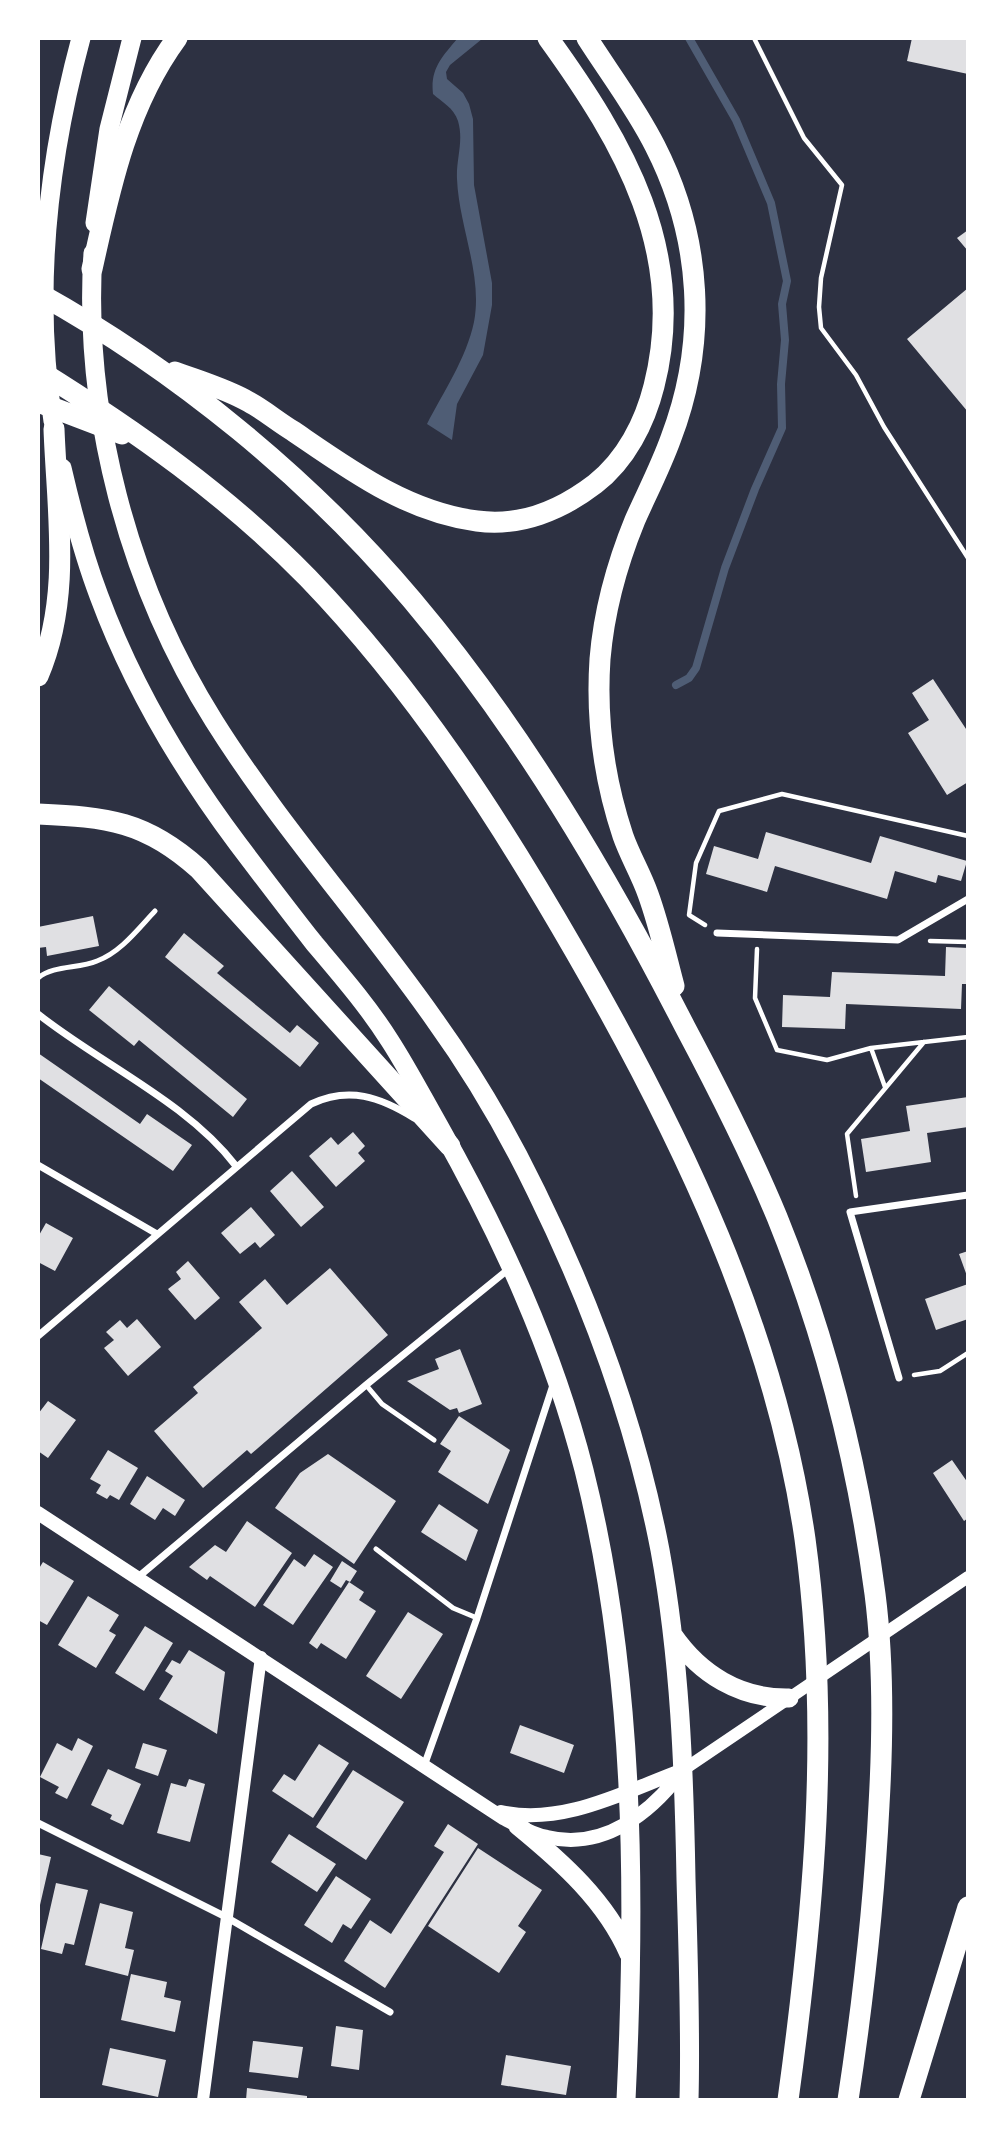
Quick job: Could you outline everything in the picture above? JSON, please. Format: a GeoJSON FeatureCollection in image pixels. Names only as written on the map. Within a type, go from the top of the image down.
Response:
{"type":"FeatureCollection","features":[{"type":"Feature","properties":{"kind":"highway"},"geometry":{"type":"LineString","coordinates":[[80,38],[61,117],[44,244],[47,385],[54,429],[73,510],[99,595],[131,669],[161,727],[234,839],[375,1019],[404,1063],[512,1267],[556,1376],[583,1469],[601,1555],[618,1680],[629,1822],[631,1959],[626,2099]]}},
{"type":"Feature","properties":{"kind":"highway"},"geometry":{"type":"LineString","coordinates":[[132,38],[119,83],[101,176],[92,269],[94,351],[110,459],[133,546],[153,601],[188,676],[236,754],[298,842],[437,1023],[489,1103],[534,1187],[576,1277],[624,1408],[659,1546],[673,1635],[683,1770],[689,2099]]}},
{"type":"Feature","properties":{"kind":"highway"},"geometry":{"type":"LineString","coordinates":[[92,269],[107,202],[131,122],[147,87],[177,38]]}},
{"type":"Feature","properties":{"kind":"highway"},"geometry":{"type":"LineString","coordinates":[[146,360],[248,401],[363,478],[417,505],[447,515],[494,523],[524,520],[564,504],[601,480],[631,442],[650,400],[662,344],[664,317],[660,263],[655,235],[636,181],[608,131],[548,38]]}},
{"type":"Feature","properties":{"kind":"highway"},"geometry":{"type":"LineString","coordinates":[[587,38],[648,134],[666,170],[685,227],[696,287],[694,347],[689,378],[671,438],[621,557],[605,624],[599,692],[600,730],[612,801],[629,852],[648,894],[685,1025]]}},
{"type":"Feature","properties":{"kind":"highway"},"geometry":{"type":"LineString","coordinates":[[38,293],[146,360],[199,399],[274,461],[344,527],[411,598],[482,691],[550,790],[627,918],[685,1025],[758,1174],[807,1297],[839,1403],[867,1544],[880,1644],[882,1740],[870,1932],[848,2099]]}},
{"type":"Feature","properties":{"kind":"highway"},"geometry":{"type":"LineString","coordinates":[[38,370],[156,447],[213,491],[306,575],[371,647],[462,767],[565,934],[624,1038],[712,1220],[761,1352],[787,1445],[797,1491],[810,1584],[818,1676],[820,1766],[811,1910],[788,2099]]}},
{"type":"Feature","properties":{"kind":"highway"},"geometry":{"type":"LineString","coordinates":[[38,402],[156,447]]}},
{"type":"Feature","properties":{"kind":"highway"},"geometry":{"type":"LineString","coordinates":[[38,676],[53,634],[60,595],[54,429]]}},
{"type":"Feature","properties":{"kind":"highway"},"geometry":{"type":"LineString","coordinates":[[38,814],[108,819],[150,833],[184,855],[450,1146]]}},
{"type":"Feature","properties":{"kind":"highway"},"geometry":{"type":"LineString","coordinates":[[673,1635],[692,1659],[713,1677],[750,1693],[789,1698]]}},
{"type":"Feature","properties":{"kind":"highway"},"geometry":{"type":"LineString","coordinates":[[518,1826],[589,1892],[617,1930],[631,1959]]}},
{"type":"Feature","properties":{"kind":"highway"},"geometry":{"type":"LineString","coordinates":[[909,2099],[968,1906]]}},
{"type":"Feature","properties":{"kind":"main road"},"geometry":{"type":"LineString","coordinates":[[38,1513],[424,1766],[518,1826],[547,1838],[572,1840],[602,1834],[629,1822],[657,1802],[683,1770]]}},
{"type":"Feature","properties":{"kind":"main road"},"geometry":{"type":"LineString","coordinates":[[490,1808],[514,1814],[540,1816],[580,1808],[683,1770]]}},
{"type":"Feature","properties":{"kind":"street"},"geometry":{"type":"LineString","coordinates":[[717,933],[898,940],[968,899]]}},
{"type":"Feature","properties":{"kind":"street"},"geometry":{"type":"LineString","coordinates":[[38,1014],[199,1127],[236,1166]]}},
{"type":"Feature","properties":{"kind":"street"},"geometry":{"type":"LineString","coordinates":[[38,1336],[310,1104],[340,1094],[362,1094],[386,1102],[414,1118],[450,1146]]}},
{"type":"Feature","properties":{"kind":"street"},"geometry":{"type":"LineString","coordinates":[[38,1164],[157,1234]]}},
{"type":"Feature","properties":{"kind":"street"},"geometry":{"type":"LineString","coordinates":[[899,1378],[850,1212],[968,1195]]}},
{"type":"Feature","properties":{"kind":"street"},"geometry":{"type":"LineString","coordinates":[[137,1578],[366,1385],[512,1267]]}},
{"type":"Feature","properties":{"kind":"street"},"geometry":{"type":"LineString","coordinates":[[424,1766],[477,1618],[556,1376]]}},
{"type":"Feature","properties":{"kind":"street"},"geometry":{"type":"LineString","coordinates":[[683,1770],[968,1577]]}},
{"type":"Feature","properties":{"kind":"street"},"geometry":{"type":"LineString","coordinates":[[203,2099],[261,1657]]}},
{"type":"Feature","properties":{"kind":"street"},"geometry":{"type":"LineString","coordinates":[[38,1823],[226,1917],[390,2012]]}},
{"type":"Feature","properties":{"kind":"lane"},"geometry":{"type":"LineString","coordinates":[[38,978],[49,972],[91,963],[108,956],[126,942],[155,911]]}},
{"type":"Feature","properties":{"kind":"lane"},"geometry":{"type":"LineString","coordinates":[[366,1385],[382,1404],[434,1440]]}},
{"type":"Feature","properties":{"kind":"lane"},"geometry":{"type":"LineString","coordinates":[[376,1549],[453,1608],[477,1618]]}},
{"type":"Feature","properties":{"kind":"path"},"geometry":{"type":"LineString","coordinates":[[754,38],[804,138],[842,185],[823,268],[819,307],[821,328],[856,375],[884,427],[968,558]]}},
{"type":"Feature","properties":{"kind":"path"},"geometry":{"type":"LineString","coordinates":[[717,933],[689,915],[696,863],[719,811],[782,794],[968,836]]}},
{"type":"Feature","properties":{"kind":"path"},"geometry":{"type":"LineString","coordinates":[[758,934],[754,998],[777,1050],[827,1060],[871,1048],[968,1037]]}},
{"type":"Feature","properties":{"kind":"path"},"geometry":{"type":"LineString","coordinates":[[859,1210],[847,1134],[924,1042]]}},
{"type":"Feature","properties":{"kind":"path"},"geometry":{"type":"LineString","coordinates":[[871,1048],[886,1088]]}},
{"type":"Feature","properties":{"kind":"path"},"geometry":{"type":"LineString","coordinates":[[899,1378],[940,1371],[968,1353]]}},
{"type":"Feature","properties":{"kind":"water"},"geometry":{"type":"Polygon","coordinates":[[[457,39],[482,39],[450,65],[446,72],[447,79],[463,93],[473,119],[474,185],[492,283],[492,305],[483,355],[457,404],[452,440],[427,424],[466,349],[476,304],[473,269],[457,179],[460,128],[454,112],[433,94],[435,70],[457,39]]]}},
{"type":"Feature","properties":{"kind":"building"},"geometry":{"type":"Polygon","coordinates":[[[912,38],[968,38],[968,74],[907,61],[912,38]]]}},
{"type":"Feature","properties":{"kind":"building"},"geometry":{"type":"Polygon","coordinates":[[[968,230],[968,251],[957,238],[968,230]]]}},
{"type":"Feature","properties":{"kind":"building"},"geometry":{"type":"Polygon","coordinates":[[[968,288],[968,412],[907,339],[968,288]]]}},
{"type":"Feature","properties":{"kind":"building"},"geometry":{"type":"Polygon","coordinates":[[[933,679],[968,732],[968,782],[947,795],[908,733],[929,720],[912,693],[933,679]]]}},
{"type":"Feature","properties":{"kind":"building"},"geometry":{"type":"Polygon","coordinates":[[[766,832],[871,863],[880,836],[967,861],[961,881],[938,875],[936,883],[895,871],[887,899],[775,866],[767,892],[706,874],[714,846],[758,859],[766,832]]]}},
{"type":"Feature","properties":{"kind":"building"},"geometry":{"type":"Polygon","coordinates":[[[93,916],[99,946],[47,956],[46,947],[38,948],[38,927],[93,916]]]}},
{"type":"Feature","properties":{"kind":"building"},"geometry":{"type":"Polygon","coordinates":[[[184,933],[224,966],[217,973],[290,1033],[297,1025],[319,1043],[300,1067],[165,957],[184,933]]]}},
{"type":"Feature","properties":{"kind":"building"},"geometry":{"type":"Polygon","coordinates":[[[946,947],[968,948],[968,984],[962,984],[961,1009],[846,1004],[845,1029],[782,1027],[783,995],[830,997],[832,972],[945,976],[946,947]]]}},
{"type":"Feature","properties":{"kind":"building"},"geometry":{"type":"Polygon","coordinates":[[[109,986],[247,1099],[233,1117],[139,1040],[134,1046],[89,1010],[109,986]]]}},
{"type":"Feature","properties":{"kind":"building"},"geometry":{"type":"Polygon","coordinates":[[[38,1053],[140,1124],[147,1114],[192,1145],[173,1171],[38,1078],[38,1053]]]}},
{"type":"Feature","properties":{"kind":"building"},"geometry":{"type":"Polygon","coordinates":[[[968,1097],[968,1127],[927,1133],[931,1162],[866,1172],[861,1139],[910,1131],[906,1106],[968,1097]]]}},
{"type":"Feature","properties":{"kind":"building"},"geometry":{"type":"Polygon","coordinates":[[[353,1132],[365,1146],[358,1153],[365,1161],[336,1187],[309,1156],[331,1137],[338,1145],[353,1132]]]}},
{"type":"Feature","properties":{"kind":"building"},"geometry":{"type":"Polygon","coordinates":[[[292,1171],[324,1207],[301,1227],[270,1191],[292,1171]]]}},
{"type":"Feature","properties":{"kind":"building"},"geometry":{"type":"Polygon","coordinates":[[[251,1207],[275,1235],[260,1248],[255,1242],[240,1254],[221,1233],[251,1207]]]}},
{"type":"Feature","properties":{"kind":"building"},"geometry":{"type":"Polygon","coordinates":[[[46,1223],[73,1238],[55,1271],[38,1262],[38,1237],[46,1223]]]}},
{"type":"Feature","properties":{"kind":"building"},"geometry":{"type":"Polygon","coordinates":[[[968,1251],[968,1276],[967,1276],[959,1254],[968,1251]]]}},
{"type":"Feature","properties":{"kind":"building"},"geometry":{"type":"Polygon","coordinates":[[[188,1261],[220,1298],[195,1320],[168,1289],[181,1279],[176,1272],[188,1261]]]}},
{"type":"Feature","properties":{"kind":"building"},"geometry":{"type":"Polygon","coordinates":[[[330,1268],[388,1335],[251,1454],[247,1450],[203,1488],[154,1431],[198,1393],[193,1387],[262,1328],[239,1302],[265,1279],[287,1305],[330,1268]]]}},
{"type":"Feature","properties":{"kind":"building"},"geometry":{"type":"Polygon","coordinates":[[[968,1284],[968,1319],[936,1330],[925,1299],[968,1284]]]}},
{"type":"Feature","properties":{"kind":"building"},"geometry":{"type":"Polygon","coordinates":[[[137,1319],[161,1347],[128,1376],[104,1348],[114,1340],[106,1332],[120,1320],[127,1328],[137,1319]]]}},
{"type":"Feature","properties":{"kind":"building"},"geometry":{"type":"Polygon","coordinates":[[[460,1349],[482,1404],[459,1413],[457,1408],[450,1410],[407,1381],[439,1369],[435,1359],[460,1349]]]}},
{"type":"Feature","properties":{"kind":"building"},"geometry":{"type":"Polygon","coordinates":[[[48,1401],[76,1420],[48,1458],[38,1451],[38,1414],[48,1401]]]}},
{"type":"Feature","properties":{"kind":"building"},"geometry":{"type":"Polygon","coordinates":[[[459,1416],[510,1450],[488,1504],[438,1472],[451,1451],[440,1444],[459,1416]]]}},
{"type":"Feature","properties":{"kind":"building"},"geometry":{"type":"Polygon","coordinates":[[[108,1450],[138,1468],[119,1500],[110,1495],[107,1499],[96,1493],[101,1485],[90,1479],[108,1450]]]}},
{"type":"Feature","properties":{"kind":"building"},"geometry":{"type":"Polygon","coordinates":[[[328,1454],[396,1501],[354,1564],[275,1508],[300,1473],[328,1454]]]}},
{"type":"Feature","properties":{"kind":"building"},"geometry":{"type":"Polygon","coordinates":[[[952,1460],[968,1483],[968,1518],[964,1521],[933,1473],[952,1460]]]}},
{"type":"Feature","properties":{"kind":"building"},"geometry":{"type":"Polygon","coordinates":[[[147,1476],[185,1500],[175,1516],[163,1508],[155,1520],[130,1504],[147,1476]]]}},
{"type":"Feature","properties":{"kind":"building"},"geometry":{"type":"Polygon","coordinates":[[[439,1504],[478,1530],[466,1561],[421,1532],[439,1504]]]}},
{"type":"Feature","properties":{"kind":"building"},"geometry":{"type":"Polygon","coordinates":[[[247,1521],[292,1553],[255,1607],[210,1576],[207,1580],[189,1567],[215,1545],[226,1552],[247,1521]]]}},
{"type":"Feature","properties":{"kind":"building"},"geometry":{"type":"Polygon","coordinates":[[[314,1554],[333,1567],[293,1625],[263,1605],[294,1559],[305,1567],[314,1554]]]}},
{"type":"Feature","properties":{"kind":"building"},"geometry":{"type":"Polygon","coordinates":[[[342,1561],[357,1571],[350,1582],[346,1580],[341,1588],[330,1581],[342,1561]]]}},
{"type":"Feature","properties":{"kind":"building"},"geometry":{"type":"Polygon","coordinates":[[[43,1562],[74,1581],[47,1625],[38,1620],[38,1570],[43,1562]]]}},
{"type":"Feature","properties":{"kind":"building"},"geometry":{"type":"Polygon","coordinates":[[[349,1582],[364,1592],[359,1600],[376,1611],[346,1659],[321,1643],[317,1649],[309,1643],[349,1582]]]}},
{"type":"Feature","properties":{"kind":"building"},"geometry":{"type":"Polygon","coordinates":[[[88,1596],[119,1615],[109,1631],[116,1635],[96,1668],[58,1645],[88,1596]]]}},
{"type":"Feature","properties":{"kind":"building"},"geometry":{"type":"Polygon","coordinates":[[[408,1612],[443,1634],[401,1699],[366,1676],[408,1612]]]}},
{"type":"Feature","properties":{"kind":"building"},"geometry":{"type":"Polygon","coordinates":[[[145,1626],[173,1643],[144,1691],[115,1673],[145,1626]]]}},
{"type":"Feature","properties":{"kind":"building"},"geometry":{"type":"Polygon","coordinates":[[[189,1650],[225,1672],[217,1734],[159,1699],[173,1676],[165,1671],[172,1660],[180,1664],[189,1650]]]}},
{"type":"Feature","properties":{"kind":"building"},"geometry":{"type":"Polygon","coordinates":[[[520,1725],[574,1745],[564,1773],[510,1753],[520,1725]]]}},
{"type":"Feature","properties":{"kind":"building"},"geometry":{"type":"Polygon","coordinates":[[[78,1738],[93,1746],[67,1799],[55,1793],[59,1787],[40,1777],[57,1743],[72,1751],[78,1738]]]}},
{"type":"Feature","properties":{"kind":"building"},"geometry":{"type":"Polygon","coordinates":[[[143,1743],[167,1750],[158,1776],[135,1768],[143,1743]]]}},
{"type":"Feature","properties":{"kind":"building"},"geometry":{"type":"Polygon","coordinates":[[[319,1744],[349,1763],[313,1818],[272,1791],[284,1774],[295,1781],[319,1744]]]}},
{"type":"Feature","properties":{"kind":"building"},"geometry":{"type":"Polygon","coordinates":[[[108,1769],[141,1784],[123,1825],[110,1819],[112,1815],[91,1805],[108,1769]]]}},
{"type":"Feature","properties":{"kind":"building"},"geometry":{"type":"Polygon","coordinates":[[[353,1770],[404,1802],[366,1860],[316,1827],[353,1770]]]}},
{"type":"Feature","properties":{"kind":"building"},"geometry":{"type":"Polygon","coordinates":[[[189,1779],[205,1784],[190,1842],[157,1833],[171,1783],[186,1787],[189,1779]]]}},
{"type":"Feature","properties":{"kind":"building"},"geometry":{"type":"Polygon","coordinates":[[[448,1824],[478,1844],[385,1988],[344,1961],[370,1920],[391,1934],[444,1852],[434,1846],[448,1824]]]}},
{"type":"Feature","properties":{"kind":"building"},"geometry":{"type":"Polygon","coordinates":[[[289,1834],[336,1864],[317,1892],[271,1862],[289,1834]]]}},
{"type":"Feature","properties":{"kind":"building"},"geometry":{"type":"Polygon","coordinates":[[[478,1848],[542,1890],[518,1926],[526,1932],[499,1973],[428,1926],[478,1848]]]}},
{"type":"Feature","properties":{"kind":"building"},"geometry":{"type":"Polygon","coordinates":[[[38,1854],[51,1857],[40,1905],[38,1905],[38,1854]]]}},
{"type":"Feature","properties":{"kind":"building"},"geometry":{"type":"Polygon","coordinates":[[[336,1876],[371,1899],[351,1929],[343,1924],[332,1943],[304,1925],[336,1876]]]}},
{"type":"Feature","properties":{"kind":"building"},"geometry":{"type":"Polygon","coordinates":[[[56,1883],[88,1890],[74,1945],[65,1943],[62,1954],[41,1949],[56,1883]]]}},
{"type":"Feature","properties":{"kind":"building"},"geometry":{"type":"Polygon","coordinates":[[[100,1903],[133,1912],[125,1948],[134,1950],[128,1976],[85,1965],[100,1903]]]}},
{"type":"Feature","properties":{"kind":"building"},"geometry":{"type":"Polygon","coordinates":[[[131,1974],[167,1982],[164,1997],[181,2001],[175,2032],[121,2020],[131,1974]]]}},
{"type":"Feature","properties":{"kind":"building"},"geometry":{"type":"Polygon","coordinates":[[[336,2026],[363,2030],[359,2070],[331,2066],[336,2026]]]}},
{"type":"Feature","properties":{"kind":"building"},"geometry":{"type":"Polygon","coordinates":[[[253,2041],[303,2047],[298,2078],[249,2072],[253,2041]]]}},
{"type":"Feature","properties":{"kind":"building"},"geometry":{"type":"Polygon","coordinates":[[[110,2048],[166,2060],[158,2097],[102,2085],[110,2048]]]}},
{"type":"Feature","properties":{"kind":"building"},"geometry":{"type":"Polygon","coordinates":[[[506,2055],[571,2066],[566,2095],[501,2085],[506,2055]]]}},
{"type":"Feature","properties":{"kind":"building"},"geometry":{"type":"Polygon","coordinates":[[[247,2088],[307,2096],[307,2100],[246,2100],[247,2088]]]}},
{"type":"Feature","properties":{"kind":"waterway"},"geometry":{"type":"LineString","coordinates":[[676,685],[689,678],[696,668],[725,568],[782,428],[781,384],[785,340],[782,304],[787,281],[771,203],[736,120],[689,38]]}}]}
